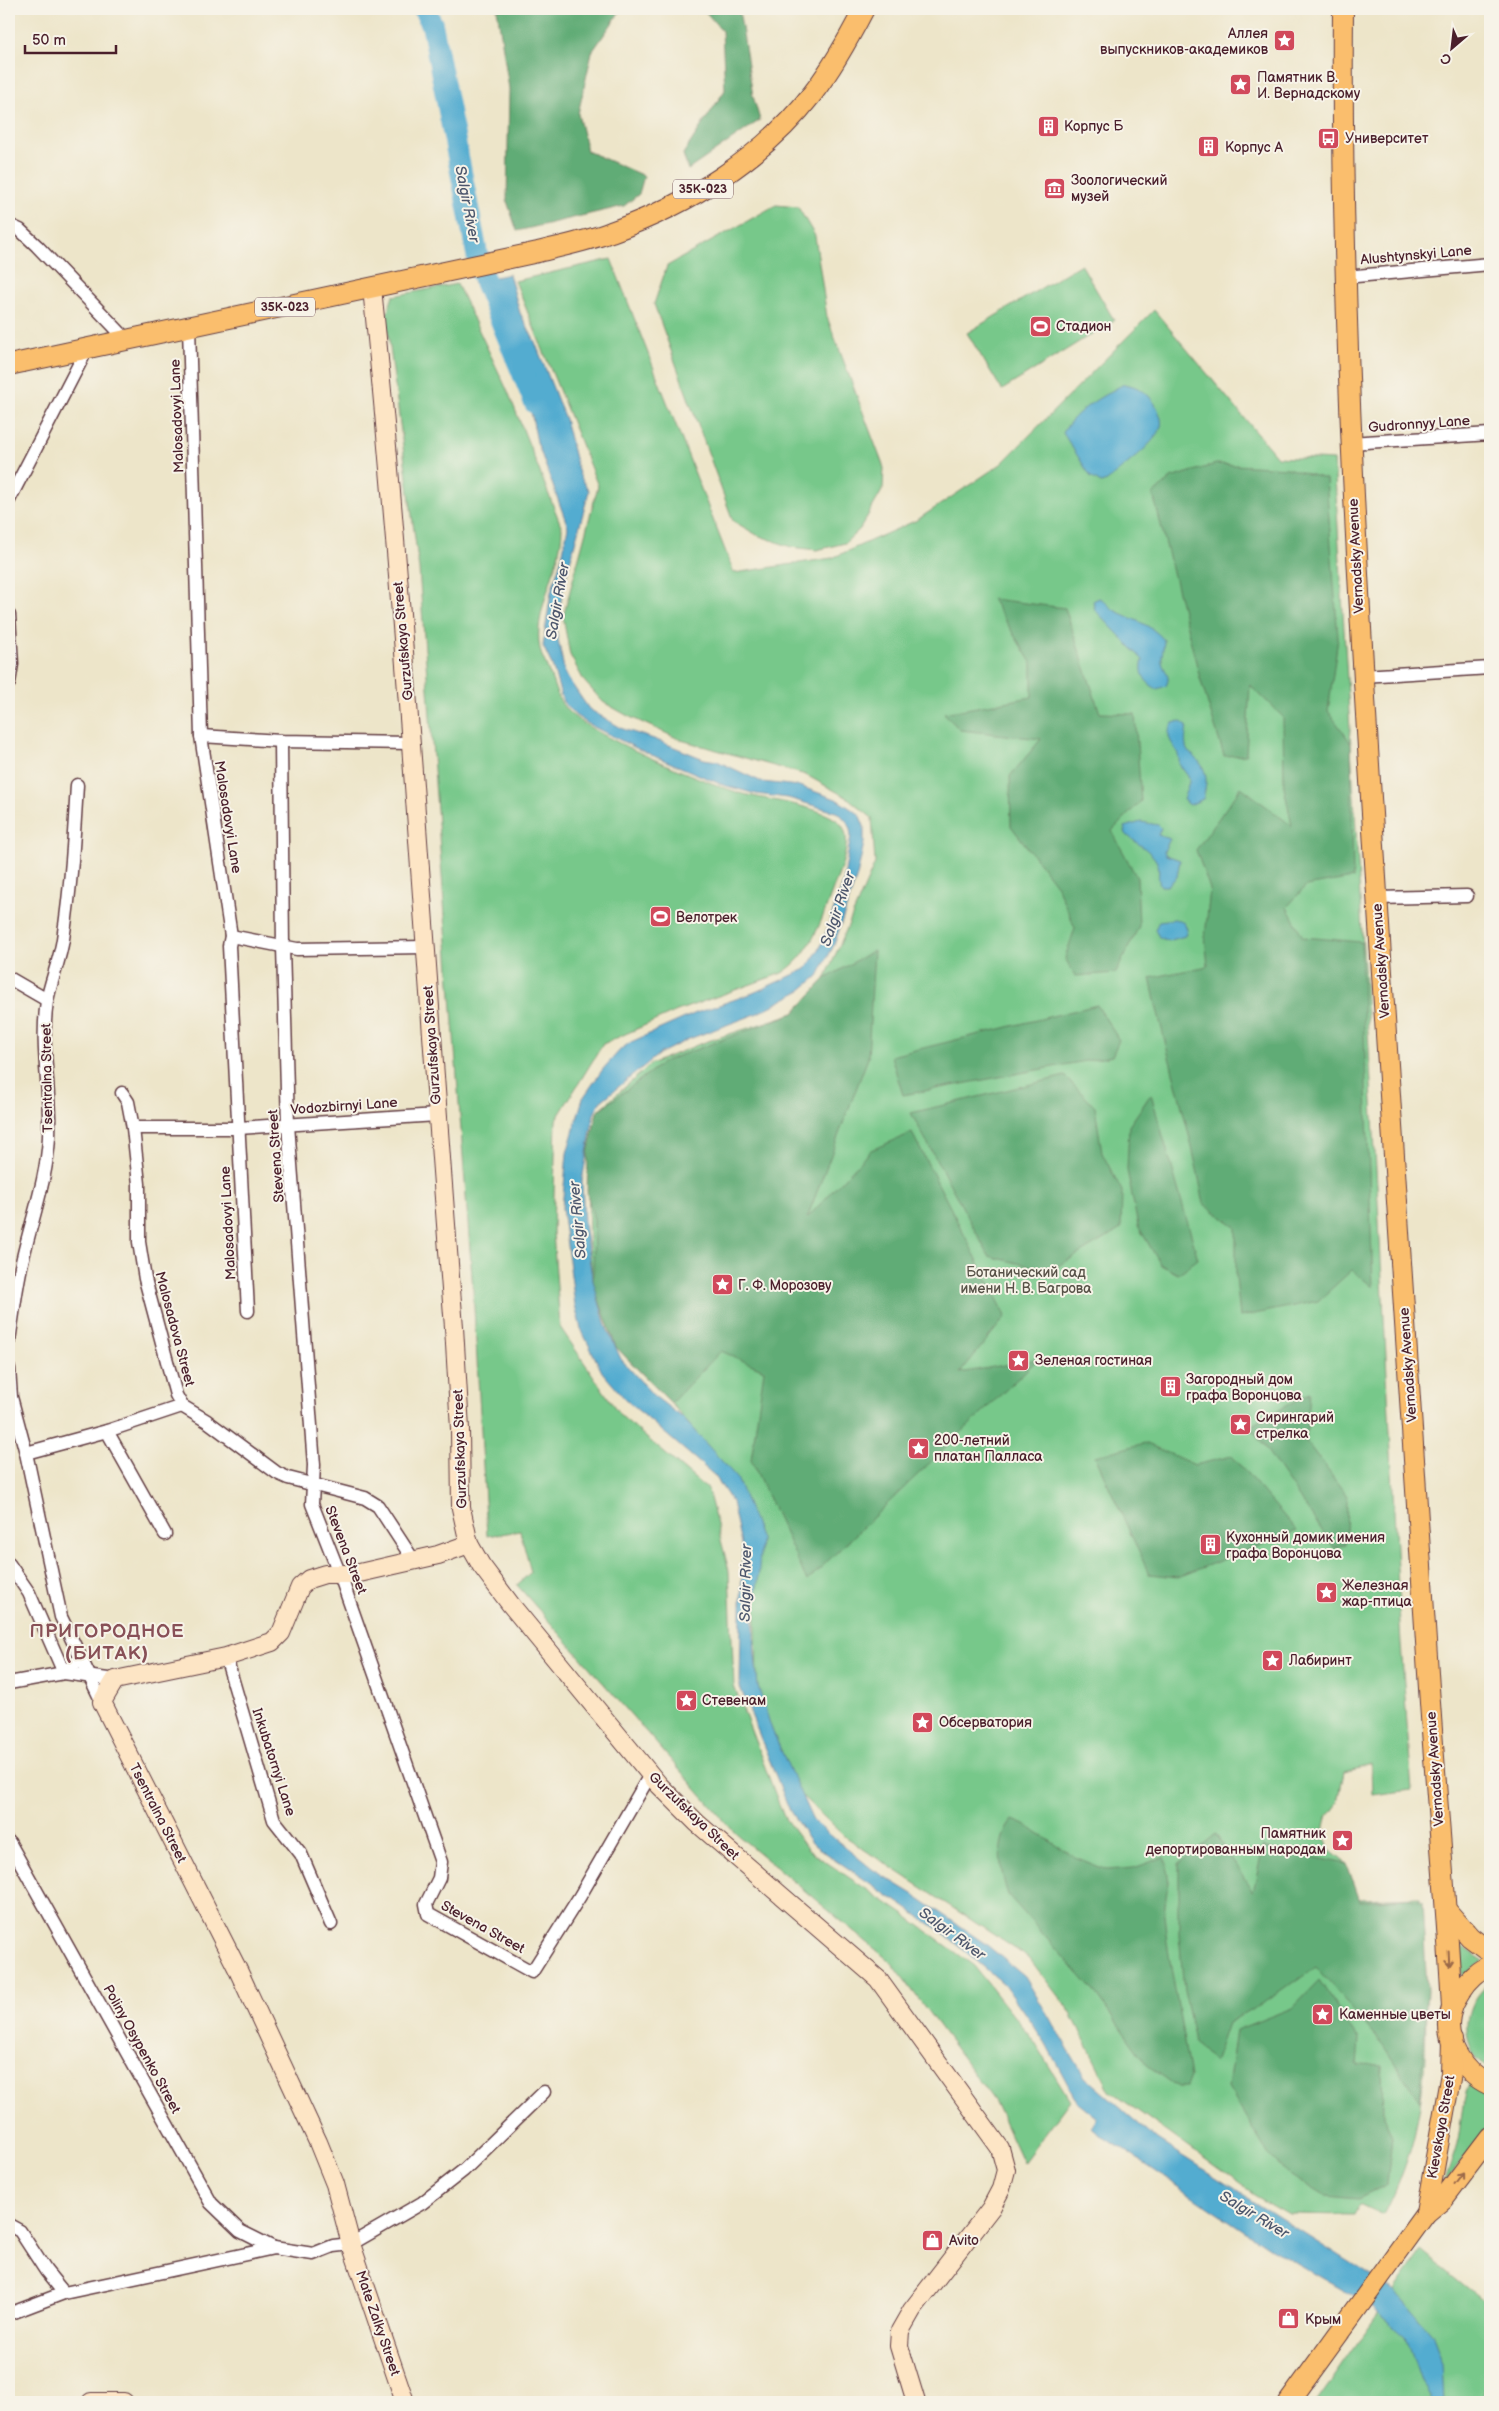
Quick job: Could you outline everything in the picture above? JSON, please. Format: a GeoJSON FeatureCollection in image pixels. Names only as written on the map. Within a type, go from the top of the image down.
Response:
{"type":"FeatureCollection","features":[{"type":"Feature","properties":{"kind":"main road","name":"35К-023"},"geometry":{"type":"LineString","coordinates":[[9,365],[515,257],[610,233],[660,213],[730,172],[770,138],[811,95],[843,48],[864,9]]}},
{"type":"Feature","properties":{"kind":"main road","name":"Vernadsky Avenue"},"geometry":{"type":"LineString","coordinates":[[1344,9],[1343,205],[1350,443],[1376,898],[1428,1671],[1447,1911],[1452,2008]]}},
{"type":"Feature","properties":{"kind":"main road","name":"Gurzufskaya Street"},"geometry":{"type":"LineString","coordinates":[[372,288],[385,413],[411,742],[456,1364],[460,1429],[461,1508],[469,1544],[481,1565],[511,1605],[650,1775],[697,1823],[878,1979],[1000,2148],[1006,2170],[1002,2189],[991,2208],[912,2310],[900,2331],[900,2346],[916,2402]]}},
{"type":"Feature","properties":{"kind":"main road"},"geometry":{"type":"LineString","coordinates":[[102,1702],[115,1680],[226,1657],[272,1642],[281,1633],[300,1587],[309,1579],[325,1574],[355,1574],[414,1561],[469,1544]]}},
{"type":"Feature","properties":{"kind":"main road","name":"Tsentralna Street"},"geometry":{"type":"LineString","coordinates":[[102,1702],[237,1968],[284,2067],[335,2184],[351,2244]]}},
{"type":"Feature","properties":{"kind":"main road"},"geometry":{"type":"LineString","coordinates":[[1447,1911],[1470,1937],[1490,1952]]}},
{"type":"Feature","properties":{"kind":"main road"},"geometry":{"type":"LineString","coordinates":[[1452,2008],[1465,1984],[1490,1966]]}},
{"type":"Feature","properties":{"kind":"main road","name":"Kievskaya Street"},"geometry":{"type":"LineString","coordinates":[[1426,2213],[1448,2091],[1452,2040],[1449,2023],[1452,2008]]}},
{"type":"Feature","properties":{"kind":"main road"},"geometry":{"type":"LineString","coordinates":[[1452,2040],[1468,2071],[1490,2085]]}},
{"type":"Feature","properties":{"kind":"main road","name":"Kievskaya Street"},"geometry":{"type":"LineString","coordinates":[[1289,2402],[1426,2213],[1442,2199],[1490,2137]]}},
{"type":"Feature","properties":{"kind":"main road","name":"Mate Zalky Street"},"geometry":{"type":"LineString","coordinates":[[351,2244],[405,2402]]}},
{"type":"Feature","properties":{"kind":"main road"},"geometry":{"type":"LineString","coordinates":[[91,2402],[124,2402]]}},
{"type":"Feature","properties":{"kind":"street"},"geometry":{"type":"LineString","coordinates":[[9,225],[20,230],[37,246],[127,340]]}},
{"type":"Feature","properties":{"kind":"street","name":"Alushtynskyi Lane"},"geometry":{"type":"LineString","coordinates":[[1345,277],[1490,264]]}},
{"type":"Feature","properties":{"kind":"street","name":"Malosadovyi Lane"},"geometry":{"type":"LineString","coordinates":[[189,327],[201,736],[231,936],[229,946],[248,1311]]}},
{"type":"Feature","properties":{"kind":"street"},"geometry":{"type":"LineString","coordinates":[[9,500],[87,349]]}},
{"type":"Feature","properties":{"kind":"street","name":"Gudronnyy Lane"},"geometry":{"type":"LineString","coordinates":[[1350,443],[1490,434]]}},
{"type":"Feature","properties":{"kind":"street"},"geometry":{"type":"LineString","coordinates":[[9,615],[12,664],[9,683]]}},
{"type":"Feature","properties":{"kind":"street"},"geometry":{"type":"LineString","coordinates":[[1363,676],[1490,668]]}},
{"type":"Feature","properties":{"kind":"street"},"geometry":{"type":"LineString","coordinates":[[201,736],[281,741],[411,742]]}},
{"type":"Feature","properties":{"kind":"street","name":"Stevena Street"},"geometry":{"type":"LineString","coordinates":[[281,741],[282,947],[288,1126],[314,1465],[312,1504],[340,1575],[441,1862],[439,1878],[426,1904],[428,1914],[532,1972],[580,1896],[650,1775]]}},
{"type":"Feature","properties":{"kind":"street","name":"Tsentralna Street"},"geometry":{"type":"LineString","coordinates":[[9,1341],[22,1263],[37,1203],[49,1138],[48,1076],[44,1058],[44,1038],[48,1000],[64,932],[72,876],[77,785]]}},
{"type":"Feature","properties":{"kind":"street"},"geometry":{"type":"LineString","coordinates":[[1376,898],[1467,896]]}},
{"type":"Feature","properties":{"kind":"street"},"geometry":{"type":"LineString","coordinates":[[231,936],[282,947],[425,947]]}},
{"type":"Feature","properties":{"kind":"street"},"geometry":{"type":"LineString","coordinates":[[9,978],[48,1000]]}},
{"type":"Feature","properties":{"kind":"street","name":"Malosadova Street"},"geometry":{"type":"LineString","coordinates":[[122,1093],[128,1102],[140,1184],[139,1242],[145,1279],[176,1395],[182,1406],[206,1421],[277,1473],[288,1478],[366,1498],[378,1506],[414,1561]]}},
{"type":"Feature","properties":{"kind":"street","name":"Vodozbirnyi Lane"},"geometry":{"type":"LineString","coordinates":[[133,1128],[288,1126],[437,1115]]}},
{"type":"Feature","properties":{"kind":"street","name":"Tsentralna Street"},"geometry":{"type":"LineString","coordinates":[[9,1369],[11,1397],[26,1453],[61,1617],[102,1702]]}},
{"type":"Feature","properties":{"kind":"street"},"geometry":{"type":"LineString","coordinates":[[26,1453],[107,1431],[182,1406]]}},
{"type":"Feature","properties":{"kind":"street"},"geometry":{"type":"LineString","coordinates":[[107,1431],[165,1534]]}},
{"type":"Feature","properties":{"kind":"street"},"geometry":{"type":"LineString","coordinates":[[9,1564],[29,1593],[64,1673]]}},
{"type":"Feature","properties":{"kind":"street","name":"Inkubatornyi Lane"},"geometry":{"type":"LineString","coordinates":[[226,1657],[274,1820],[301,1854],[331,1924]]}},
{"type":"Feature","properties":{"kind":"street"},"geometry":{"type":"LineString","coordinates":[[64,1673],[81,1658]]}},
{"type":"Feature","properties":{"kind":"street"},"geometry":{"type":"LineString","coordinates":[[9,1684],[64,1673],[115,1680]]}},
{"type":"Feature","properties":{"kind":"street","name":"Poliny Osypenko Street"},"geometry":{"type":"LineString","coordinates":[[9,1842],[211,2203],[240,2231],[274,2248]]}},
{"type":"Feature","properties":{"kind":"street"},"geometry":{"type":"LineString","coordinates":[[9,2314],[64,2293],[274,2248],[313,2254],[333,2246],[351,2244],[422,2203],[457,2176],[544,2092]]}},
{"type":"Feature","properties":{"kind":"street"},"geometry":{"type":"LineString","coordinates":[[9,2225],[20,2231],[46,2271],[64,2293]]}},
{"type":"Feature","properties":{"kind":"green space"},"geometry":{"type":"Polygon","coordinates":[[[497,9],[622,9],[592,52],[578,114],[587,151],[644,176],[639,194],[624,206],[517,231],[507,201],[509,89],[497,9]]]}},
{"type":"Feature","properties":{"kind":"green space"},"geometry":{"type":"Polygon","coordinates":[[[703,9],[739,9],[753,96],[760,120],[688,170],[683,154],[725,90],[722,31],[703,9]]]}},
{"type":"Feature","properties":{"kind":"green space"},"geometry":{"type":"Polygon","coordinates":[[[776,205],[798,207],[815,236],[827,317],[884,468],[883,489],[860,529],[845,543],[817,550],[791,547],[757,535],[733,521],[654,304],[667,266],[776,205]]]}},
{"type":"Feature","properties":{"kind":"green space","name":"Ботанический сад имени Н. В. Багрова"},"geometry":{"type":"Polygon","coordinates":[[[611,259],[734,573],[832,558],[917,520],[1001,464],[1154,310],[1277,457],[1334,460],[1378,1202],[1401,1644],[1412,1790],[1372,1795],[1371,1765],[1344,1772],[1338,1802],[1327,1817],[1324,1832],[1329,1850],[1347,1864],[1358,1899],[1420,1897],[1426,2020],[1421,2098],[1414,2137],[1402,2176],[1384,2215],[1360,2204],[1354,2215],[1289,2214],[1254,2194],[1110,2091],[1071,2013],[1029,1958],[845,1837],[801,1795],[769,1732],[757,1682],[755,1592],[735,1480],[671,1403],[616,1347],[593,1284],[589,1244],[588,1153],[597,1112],[651,1064],[702,1043],[794,1013],[825,979],[875,863],[872,818],[848,798],[806,775],[681,740],[628,716],[603,702],[584,681],[570,655],[563,617],[598,486],[515,281],[611,259]]]}},
{"type":"Feature","properties":{"kind":"green space","name":"Стадион"},"geometry":{"type":"Polygon","coordinates":[[[1081,264],[1114,320],[1002,390],[967,333],[1081,264]]]}},
{"type":"Feature","properties":{"kind":"green space"},"geometry":{"type":"Polygon","coordinates":[[[457,284],[509,394],[562,528],[561,543],[543,605],[539,635],[541,654],[557,694],[565,708],[596,730],[647,756],[723,788],[796,805],[825,814],[836,820],[843,827],[846,834],[844,860],[823,915],[807,948],[792,966],[782,973],[677,1011],[603,1044],[556,1120],[553,1232],[560,1327],[620,1415],[708,1490],[729,1571],[734,1686],[784,1817],[808,1850],[908,1917],[974,1966],[1035,2043],[1070,2100],[1023,2163],[995,2102],[892,1963],[735,1833],[517,1585],[531,1572],[520,1531],[487,1536],[473,1290],[419,569],[386,317],[393,296],[457,284]]]}},
{"type":"Feature","properties":{"kind":"green space"},"geometry":{"type":"Polygon","coordinates":[[[1216,464],[1287,468],[1326,479],[1338,638],[1328,711],[1351,743],[1353,878],[1306,886],[1287,907],[1303,937],[1361,942],[1373,1287],[1352,1270],[1318,1301],[1240,1317],[1236,1277],[1236,1227],[1204,1204],[1192,1147],[1150,978],[1208,966],[1205,937],[1210,889],[1196,850],[1241,787],[1292,826],[1284,787],[1283,717],[1250,685],[1246,755],[1224,756],[1200,678],[1153,494],[1171,478],[1216,464]]]}},
{"type":"Feature","properties":{"kind":"green space"},"geometry":{"type":"Polygon","coordinates":[[[992,599],[1065,608],[1100,713],[1135,714],[1141,801],[1112,831],[1137,878],[1139,926],[1116,973],[1075,976],[1065,958],[1075,928],[1057,886],[1011,826],[1010,776],[1041,739],[960,730],[944,713],[1032,697],[1032,664],[992,599]]]}},
{"type":"Feature","properties":{"kind":"green space"},"geometry":{"type":"Polygon","coordinates":[[[874,950],[868,1058],[807,1218],[871,1150],[912,1133],[1006,1316],[960,1373],[1038,1359],[807,1581],[751,1460],[764,1370],[721,1351],[671,1403],[616,1347],[593,1284],[594,1220],[587,1194],[588,1153],[597,1112],[665,1061],[794,1013],[825,979],[874,950]]]}},
{"type":"Feature","properties":{"kind":"green space"},"geometry":{"type":"Polygon","coordinates":[[[1097,1005],[1119,1040],[1112,1056],[903,1095],[891,1056],[1097,1005]]]}},
{"type":"Feature","properties":{"kind":"green space"},"geometry":{"type":"Polygon","coordinates":[[[1065,1076],[1095,1107],[1102,1153],[1122,1191],[1121,1229],[1050,1271],[989,1256],[911,1113],[1065,1076]]]}},
{"type":"Feature","properties":{"kind":"green space"},"geometry":{"type":"Polygon","coordinates":[[[1151,1094],[1198,1259],[1178,1274],[1161,1265],[1138,1226],[1127,1170],[1129,1126],[1151,1094]]]}},
{"type":"Feature","properties":{"kind":"green space"},"geometry":{"type":"Polygon","coordinates":[[[1310,1393],[1306,1441],[1347,1496],[1346,1544],[1334,1548],[1250,1426],[1310,1393]]]}},
{"type":"Feature","properties":{"kind":"green space"},"geometry":{"type":"Polygon","coordinates":[[[1145,1443],[1195,1465],[1232,1456],[1297,1531],[1178,1577],[1149,1574],[1095,1456],[1145,1443]]]}},
{"type":"Feature","properties":{"kind":"green space"},"geometry":{"type":"Polygon","coordinates":[[[1013,1820],[1025,1825],[1075,1857],[1107,1870],[1134,1868],[1164,1857],[1169,1874],[1164,1914],[1167,1943],[1190,2077],[1186,2087],[1178,2087],[1147,2065],[1098,1996],[1008,1895],[1000,1856],[1003,1837],[1013,1820]]]}},
{"type":"Feature","properties":{"kind":"green space"},"geometry":{"type":"Polygon","coordinates":[[[1216,1834],[1253,1892],[1263,1847],[1347,1864],[1360,1901],[1405,1898],[1422,1901],[1427,1991],[1420,2102],[1383,2045],[1316,1967],[1278,1994],[1228,2023],[1214,2063],[1195,2042],[1184,1991],[1179,1935],[1179,1864],[1216,1834]]]}},
{"type":"Feature","properties":{"kind":"green space"},"geometry":{"type":"Polygon","coordinates":[[[1461,1946],[1484,1961],[1463,1976],[1461,1946]]]}},
{"type":"Feature","properties":{"kind":"green space"},"geometry":{"type":"Polygon","coordinates":[[[1319,1980],[1359,2040],[1357,2065],[1382,2066],[1383,2116],[1392,2137],[1387,2185],[1358,2199],[1325,2196],[1290,2175],[1268,2154],[1228,2088],[1236,2030],[1292,2008],[1319,1980]]]}},
{"type":"Feature","properties":{"kind":"green space"},"geometry":{"type":"Polygon","coordinates":[[[1490,1983],[1490,2069],[1479,2061],[1472,2050],[1468,2040],[1467,2029],[1470,2008],[1475,1998],[1490,1983]]]}},
{"type":"Feature","properties":{"kind":"green space"},"geometry":{"type":"Polygon","coordinates":[[[1470,2083],[1490,2092],[1490,2124],[1444,2184],[1458,2140],[1464,2102],[1470,2083]]]}},
{"type":"Feature","properties":{"kind":"green space"},"geometry":{"type":"Polygon","coordinates":[[[1422,2251],[1490,2306],[1490,2368],[1486,2375],[1483,2402],[1316,2402],[1422,2251]]]}},
{"type":"Feature","properties":{"kind":"water"},"geometry":{"type":"Polygon","coordinates":[[[509,274],[520,313],[535,342],[565,419],[579,474],[589,491],[564,584],[556,629],[565,674],[589,709],[623,729],[704,759],[717,761],[762,782],[799,786],[836,799],[859,814],[864,826],[864,843],[857,876],[834,945],[818,976],[800,991],[756,1014],[689,1039],[659,1054],[600,1102],[594,1114],[582,1181],[584,1224],[592,1277],[606,1326],[621,1359],[653,1395],[683,1418],[737,1478],[761,1539],[758,1582],[753,1607],[755,1655],[758,1686],[772,1730],[813,1821],[872,1869],[913,1894],[987,1945],[1025,1977],[1085,2077],[1157,2140],[1387,2286],[1406,2302],[1432,2334],[1443,2363],[1445,2402],[1430,2402],[1430,2396],[1421,2381],[1406,2336],[1369,2305],[1270,2248],[1091,2128],[1097,2118],[1078,2103],[1045,2042],[1004,1984],[946,1935],[811,1843],[790,1811],[740,1687],[742,1548],[732,1502],[715,1476],[626,1400],[602,1372],[581,1329],[575,1305],[562,1208],[567,1153],[583,1098],[603,1069],[621,1049],[631,1042],[696,1013],[753,993],[806,969],[821,946],[843,884],[851,835],[849,824],[839,813],[788,798],[756,794],[723,785],[640,750],[590,725],[575,715],[563,702],[552,665],[543,646],[551,592],[562,557],[568,527],[537,442],[516,335],[492,296],[473,282],[509,274]]]}},
{"type":"Feature","properties":{"kind":"water"},"geometry":{"type":"Polygon","coordinates":[[[1124,384],[1134,386],[1149,396],[1159,413],[1161,426],[1156,436],[1144,450],[1107,481],[1101,483],[1091,477],[1063,433],[1074,417],[1098,399],[1124,384]]]}},
{"type":"Feature","properties":{"kind":"water"},"geometry":{"type":"Polygon","coordinates":[[[1099,598],[1114,610],[1153,630],[1164,640],[1162,660],[1168,676],[1166,686],[1157,689],[1146,681],[1142,669],[1143,660],[1095,610],[1093,601],[1099,598]]]}},
{"type":"Feature","properties":{"kind":"water"},"geometry":{"type":"Polygon","coordinates":[[[1180,721],[1187,726],[1185,741],[1187,750],[1200,763],[1206,777],[1203,799],[1190,805],[1183,800],[1190,779],[1179,764],[1177,752],[1169,734],[1173,723],[1180,721]]]}},
{"type":"Feature","properties":{"kind":"water"},"geometry":{"type":"Polygon","coordinates":[[[1141,822],[1158,825],[1161,828],[1158,835],[1170,839],[1164,851],[1166,855],[1180,860],[1177,877],[1167,886],[1161,886],[1158,865],[1154,857],[1126,834],[1124,827],[1141,822]]]}},
{"type":"Feature","properties":{"kind":"water"},"geometry":{"type":"Polygon","coordinates":[[[1175,919],[1184,923],[1187,929],[1185,936],[1168,941],[1159,937],[1155,930],[1159,921],[1175,919]]]}},
{"type":"Feature","properties":{"kind":"waterway","name":"Salgir River"},"geometry":{"type":"LineString","coordinates":[[424,9],[432,24],[480,269],[535,403]]}},
{"type":"Feature","properties":{"kind":"place","name":"Аллея выпускников-академиков"},"geometry":{"type":"Point","coordinates":[1284,41]}},
{"type":"Feature","properties":{"kind":"place","name":"Памятник В. И. Вернадскому"},"geometry":{"type":"Point","coordinates":[1241,85]}},
{"type":"Feature","properties":{"kind":"place","name":"Корпус Б"},"geometry":{"type":"Point","coordinates":[1048,126]}},
{"type":"Feature","properties":{"kind":"place","name":"Университет"},"geometry":{"type":"Point","coordinates":[1329,138]}},
{"type":"Feature","properties":{"kind":"place","name":"Корпус А"},"geometry":{"type":"Point","coordinates":[1209,147]}},
{"type":"Feature","properties":{"kind":"place","name":"Зоологический музей"},"geometry":{"type":"Point","coordinates":[1055,188]}},
{"type":"Feature","properties":{"kind":"place","name":"Стадион"},"geometry":{"type":"Point","coordinates":[1040,326]}},
{"type":"Feature","properties":{"kind":"place","name":"Велотрек"},"geometry":{"type":"Point","coordinates":[660,917]}},
{"type":"Feature","properties":{"kind":"place","name":"Г. Ф. Морозову"},"geometry":{"type":"Point","coordinates":[722,1285]}},
{"type":"Feature","properties":{"kind":"place","name":"Зеленая гостиная"},"geometry":{"type":"Point","coordinates":[1019,1360]}},
{"type":"Feature","properties":{"kind":"place","name":"Загородный дом графа Воронцова"},"geometry":{"type":"Point","coordinates":[1170,1387]}},
{"type":"Feature","properties":{"kind":"place","name":"Сирингарий стрелка"},"geometry":{"type":"Point","coordinates":[1240,1425]}},
{"type":"Feature","properties":{"kind":"place","name":"200-летний платан Палласа"},"geometry":{"type":"Point","coordinates":[918,1448]}},
{"type":"Feature","properties":{"kind":"place","name":"Кухонный домик имения графа Воронцова"},"geometry":{"type":"Point","coordinates":[1210,1545]}},
{"type":"Feature","properties":{"kind":"place","name":"Железная жар-птица"},"geometry":{"type":"Point","coordinates":[1326,1593]}},
{"type":"Feature","properties":{"kind":"place","name":"Лабиринт"},"geometry":{"type":"Point","coordinates":[1273,1660]}},
{"type":"Feature","properties":{"kind":"place","name":"Стевенам"},"geometry":{"type":"Point","coordinates":[686,1700]}},
{"type":"Feature","properties":{"kind":"place","name":"Обсерватория"},"geometry":{"type":"Point","coordinates":[923,1722]}},
{"type":"Feature","properties":{"kind":"place","name":"Памятник депортированным народам"},"geometry":{"type":"Point","coordinates":[1342,1841]}},
{"type":"Feature","properties":{"kind":"place","name":"Каменные цветы"},"geometry":{"type":"Point","coordinates":[1323,2014]}},
{"type":"Feature","properties":{"kind":"place","name":"Avito"},"geometry":{"type":"Point","coordinates":[933,2240]}},
{"type":"Feature","properties":{"kind":"place","name":"Крым"},"geometry":{"type":"Point","coordinates":[1289,2319]}},
{"type":"Feature","properties":{"kind":"district","name":"ПРИГОРОДНОЕ (БИТАК)"},"geometry":{"type":"Point","coordinates":[107,1642]}}]}
